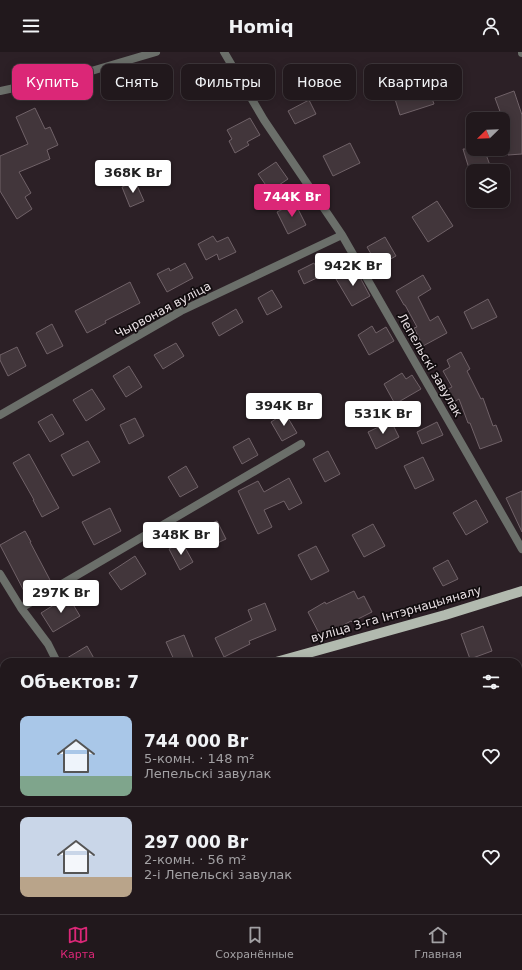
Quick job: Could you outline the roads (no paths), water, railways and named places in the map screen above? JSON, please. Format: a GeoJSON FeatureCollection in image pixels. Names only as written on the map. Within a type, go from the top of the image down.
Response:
{"type":"FeatureCollection","features":[{"type":"Feature","properties":{"kind":"main road","name":"вуліца 3-га Інтэрнацыяналу"},"geometry":{"type":"LineString","coordinates":[[290,658],[445,615],[522,591]]}},
{"type":"Feature","properties":{"kind":"street"},"geometry":{"type":"LineString","coordinates":[[0,91],[88,72],[156,52]]}},
{"type":"Feature","properties":{"kind":"street","name":"Лепельскі завулак"},"geometry":{"type":"LineString","coordinates":[[224,52],[264,120],[342,235],[522,549]]}},
{"type":"Feature","properties":{"kind":"street","name":"Чырвоная вуліца"},"geometry":{"type":"LineString","coordinates":[[0,415],[181,311],[342,235]]}},
{"type":"Feature","properties":{"kind":"street"},"geometry":{"type":"LineString","coordinates":[[21,608],[301,444]]}},
{"type":"Feature","properties":{"kind":"street"},"geometry":{"type":"LineString","coordinates":[[0,574],[21,608],[48,644],[55,658]]}}]}
